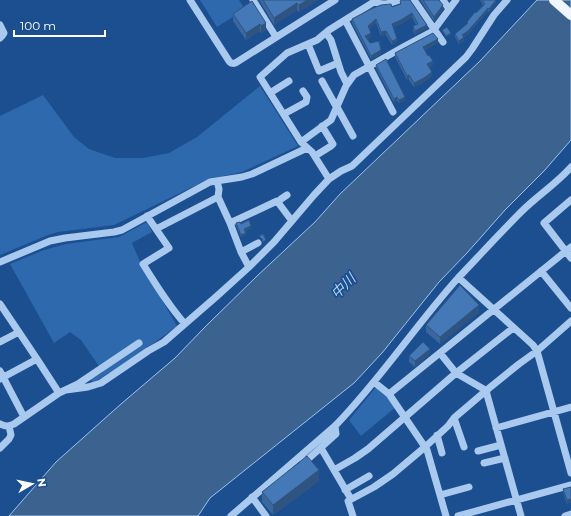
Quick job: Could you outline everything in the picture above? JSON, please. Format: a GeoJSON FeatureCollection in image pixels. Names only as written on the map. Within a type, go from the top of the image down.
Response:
{"type":"FeatureCollection","features":[{"type":"Feature","properties":{"kind":"main road"},"geometry":{"type":"LineString","coordinates":[[554,0],[571,15]]}},
{"type":"Feature","properties":{"kind":"main road"},"geometry":{"type":"LineString","coordinates":[[563,0],[571,6]]}},
{"type":"Feature","properties":{"kind":"street"},"geometry":{"type":"LineString","coordinates":[[190,0],[232,64],[335,0]]}},
{"type":"Feature","properties":{"kind":"street"},"geometry":{"type":"LineString","coordinates":[[253,0],[276,37]]}},
{"type":"Feature","properties":{"kind":"street"},"geometry":{"type":"LineString","coordinates":[[329,179],[312,152],[301,142],[260,77],[287,53],[317,40],[376,1],[384,5],[399,0]]}},
{"type":"Feature","properties":{"kind":"street"},"geometry":{"type":"LineString","coordinates":[[414,0],[443,42]]}},
{"type":"Feature","properties":{"kind":"street"},"geometry":{"type":"LineString","coordinates":[[443,0],[449,9]]}},
{"type":"Feature","properties":{"kind":"street"},"geometry":{"type":"LineString","coordinates":[[301,142],[331,120],[348,84],[354,75],[433,31],[456,0]]}},
{"type":"Feature","properties":{"kind":"street"},"geometry":{"type":"LineString","coordinates":[[63,392],[88,387],[107,380],[148,351],[164,342],[217,296],[274,242],[329,179],[340,171],[352,166],[457,66],[472,49],[499,9],[507,0]]}},
{"type":"Feature","properties":{"kind":"street"},"geometry":{"type":"LineString","coordinates":[[346,20],[392,112]]}},
{"type":"Feature","properties":{"kind":"street"},"geometry":{"type":"LineString","coordinates":[[0,25],[4,33],[0,38]]}},
{"type":"Feature","properties":{"kind":"street"},"geometry":{"type":"LineString","coordinates":[[326,33],[331,40],[341,72],[348,84]]}},
{"type":"Feature","properties":{"kind":"street"},"geometry":{"type":"LineString","coordinates":[[308,44],[319,71],[338,63]]}},
{"type":"Feature","properties":{"kind":"street"},"geometry":{"type":"LineString","coordinates":[[322,80],[353,136]]}},
{"type":"Feature","properties":{"kind":"street"},"geometry":{"type":"LineString","coordinates":[[270,93],[289,81]]}},
{"type":"Feature","properties":{"kind":"street"},"geometry":{"type":"LineString","coordinates":[[284,114],[306,102],[307,97],[303,91]]}},
{"type":"Feature","properties":{"kind":"street"},"geometry":{"type":"LineString","coordinates":[[315,156],[333,144],[322,126]]}},
{"type":"Feature","properties":{"kind":"street"},"geometry":{"type":"LineString","coordinates":[[0,262],[50,241],[122,230],[210,182],[252,174],[307,148]]}},
{"type":"Feature","properties":{"kind":"street"},"geometry":{"type":"LineString","coordinates":[[231,516],[335,426],[374,382],[430,311],[459,278],[522,212],[571,167]]}},
{"type":"Feature","properties":{"kind":"street"},"geometry":{"type":"LineString","coordinates":[[217,181],[219,189],[218,197],[241,252],[249,267]]}},
{"type":"Feature","properties":{"kind":"street"},"geometry":{"type":"LineString","coordinates":[[278,203],[287,195]]}},
{"type":"Feature","properties":{"kind":"street"},"geometry":{"type":"LineString","coordinates":[[156,229],[218,197]]}},
{"type":"Feature","properties":{"kind":"street"},"geometry":{"type":"LineString","coordinates":[[230,223],[277,201],[292,221]]}},
{"type":"Feature","properties":{"kind":"street"},"geometry":{"type":"LineString","coordinates":[[570,202],[544,223],[568,249],[571,258]]}},
{"type":"Feature","properties":{"kind":"street"},"geometry":{"type":"LineString","coordinates":[[147,216],[169,248],[143,264],[185,324]]}},
{"type":"Feature","properties":{"kind":"street"},"geometry":{"type":"LineString","coordinates":[[241,252],[258,243]]}},
{"type":"Feature","properties":{"kind":"street"},"geometry":{"type":"LineString","coordinates":[[389,394],[568,249]]}},
{"type":"Feature","properties":{"kind":"street"},"geometry":{"type":"LineString","coordinates":[[541,270],[571,308]]}},
{"type":"Feature","properties":{"kind":"street"},"geometry":{"type":"LineString","coordinates":[[459,278],[533,345],[571,473]]}},
{"type":"Feature","properties":{"kind":"street"},"geometry":{"type":"LineString","coordinates":[[0,304],[37,359],[63,392]]}},
{"type":"Feature","properties":{"kind":"street"},"geometry":{"type":"LineString","coordinates":[[349,500],[374,487],[388,477],[425,447],[454,418],[571,321]]}},
{"type":"Feature","properties":{"kind":"street"},"geometry":{"type":"LineString","coordinates":[[334,470],[368,449],[456,373],[513,328]]}},
{"type":"Feature","properties":{"kind":"street"},"geometry":{"type":"LineString","coordinates":[[0,342],[19,332]]}},
{"type":"Feature","properties":{"kind":"street"},"geometry":{"type":"LineString","coordinates":[[0,424],[9,426],[103,368],[139,343]]}},
{"type":"Feature","properties":{"kind":"street"},"geometry":{"type":"LineString","coordinates":[[440,353],[456,373],[486,391],[521,516]]}},
{"type":"Feature","properties":{"kind":"street"},"geometry":{"type":"LineString","coordinates":[[24,417],[1,376],[37,359]]}},
{"type":"Feature","properties":{"kind":"street"},"geometry":{"type":"LineString","coordinates":[[374,382],[389,394],[427,450],[446,516]]}},
{"type":"Feature","properties":{"kind":"street"},"geometry":{"type":"LineString","coordinates":[[496,428],[571,407]]}},
{"type":"Feature","properties":{"kind":"street"},"geometry":{"type":"LineString","coordinates":[[454,418],[464,447]]}},
{"type":"Feature","properties":{"kind":"street"},"geometry":{"type":"LineString","coordinates":[[0,448],[9,439],[11,434],[9,426]]}},
{"type":"Feature","properties":{"kind":"street"},"geometry":{"type":"LineString","coordinates":[[296,459],[306,461],[336,434],[335,426]]}},
{"type":"Feature","properties":{"kind":"street"},"geometry":{"type":"LineString","coordinates":[[437,435],[442,453]]}},
{"type":"Feature","properties":{"kind":"street"},"geometry":{"type":"LineString","coordinates":[[478,451],[501,445]]}},
{"type":"Feature","properties":{"kind":"street"},"geometry":{"type":"LineString","coordinates":[[321,448],[345,490],[353,516]]}},
{"type":"Feature","properties":{"kind":"street"},"geometry":{"type":"LineString","coordinates":[[484,463],[505,458]]}},
{"type":"Feature","properties":{"kind":"street"},"geometry":{"type":"LineString","coordinates":[[345,490],[369,476]]}},
{"type":"Feature","properties":{"kind":"street"},"geometry":{"type":"LineString","coordinates":[[458,516],[571,485]]}},
{"type":"Feature","properties":{"kind":"street"},"geometry":{"type":"LineString","coordinates":[[440,495],[469,487]]}},
{"type":"Feature","properties":{"kind":"street"},"geometry":{"type":"LineString","coordinates":[[252,497],[266,516]]}},
{"type":"Feature","properties":{"kind":"street"},"geometry":{"type":"LineString","coordinates":[[565,516],[571,514]]}},
{"type":"Feature","properties":{"kind":"shaded area"},"geometry":{"type":"Polygon","coordinates":[[[200,0],[239,0],[245,9],[217,27],[200,0]]]}},
{"type":"Feature","properties":{"kind":"shaded area"},"geometry":{"type":"Polygon","coordinates":[[[260,86],[298,146],[242,172],[209,179],[114,225],[58,232],[0,255],[0,116],[43,95],[74,137],[89,149],[115,158],[143,158],[169,153],[197,137],[260,86]]]}},
{"type":"Feature","properties":{"kind":"shaded area"},"geometry":{"type":"Polygon","coordinates":[[[147,222],[152,232],[132,243],[141,264],[177,326],[126,363],[94,382],[90,380],[103,372],[81,340],[70,332],[54,343],[10,264],[44,250],[66,244],[119,237],[147,222]]]}},
{"type":"Feature","properties":{"kind":"shaded area"},"geometry":{"type":"Polygon","coordinates":[[[377,386],[397,406],[361,436],[349,420],[377,386]]]}},
{"type":"Feature","properties":{"kind":"water","name":"中川"},"geometry":{"type":"Polygon","coordinates":[[[537,0],[571,0],[571,140],[544,171],[505,210],[439,282],[382,353],[354,383],[210,498],[198,516],[9,516],[56,462],[175,358],[257,276],[315,222],[340,194],[480,61],[537,0]]]}},
{"type":"Feature","properties":{"kind":"building"},"geometry":{"type":"Polygon","coordinates":[[[263,0],[307,0],[299,5],[297,3],[274,18],[263,0]]]}},
{"type":"Feature","properties":{"kind":"building"},"geometry":{"type":"Polygon","coordinates":[[[410,0],[427,25],[415,31],[413,26],[418,24],[412,13],[392,24],[397,39],[392,41],[386,31],[381,32],[376,19],[368,26],[371,33],[365,36],[370,43],[379,41],[381,50],[371,56],[352,19],[381,5],[391,4],[392,7],[401,4],[400,1],[410,0]]]}},
{"type":"Feature","properties":{"kind":"building"},"geometry":{"type":"Polygon","coordinates":[[[423,0],[439,0],[443,5],[434,17],[423,0]]]}},
{"type":"Feature","properties":{"kind":"building"},"geometry":{"type":"Polygon","coordinates":[[[482,0],[496,0],[468,31],[462,35],[464,37],[459,41],[455,34],[468,23],[467,22],[475,12],[476,13],[485,4],[482,0]]]}},
{"type":"Feature","properties":{"kind":"building"},"geometry":{"type":"Polygon","coordinates":[[[252,1],[266,23],[261,26],[260,24],[246,33],[233,14],[252,1]]]}},
{"type":"Feature","properties":{"kind":"building"},"geometry":{"type":"Polygon","coordinates":[[[447,27],[451,33],[446,36],[442,30],[447,27]]]}},
{"type":"Feature","properties":{"kind":"building"},"geometry":{"type":"Polygon","coordinates":[[[433,33],[438,39],[423,47],[433,61],[427,64],[432,72],[414,83],[409,75],[407,76],[395,53],[433,33]]]}},
{"type":"Feature","properties":{"kind":"building"},"geometry":{"type":"Polygon","coordinates":[[[386,59],[405,97],[399,100],[397,97],[394,99],[376,65],[386,59]]]}},
{"type":"Feature","properties":{"kind":"building"},"geometry":{"type":"Polygon","coordinates":[[[249,220],[251,226],[244,229],[246,233],[241,235],[236,223],[240,222],[241,224],[249,220]]]}},
{"type":"Feature","properties":{"kind":"building"},"geometry":{"type":"Polygon","coordinates":[[[263,234],[266,240],[263,242],[259,236],[263,234]]]}},
{"type":"Feature","properties":{"kind":"building"},"geometry":{"type":"Polygon","coordinates":[[[460,285],[479,305],[440,337],[426,325],[460,285]]]}},
{"type":"Feature","properties":{"kind":"building"},"geometry":{"type":"Polygon","coordinates":[[[423,342],[430,349],[415,361],[409,356],[423,342]]]}},
{"type":"Feature","properties":{"kind":"building"},"geometry":{"type":"Polygon","coordinates":[[[307,456],[319,470],[273,505],[262,492],[307,456]]]}},
{"type":"Feature","properties":{"kind":"building"},"geometry":{"type":"Polygon","coordinates":[[[571,487],[571,499],[567,500],[563,489],[571,487]]]}}]}
